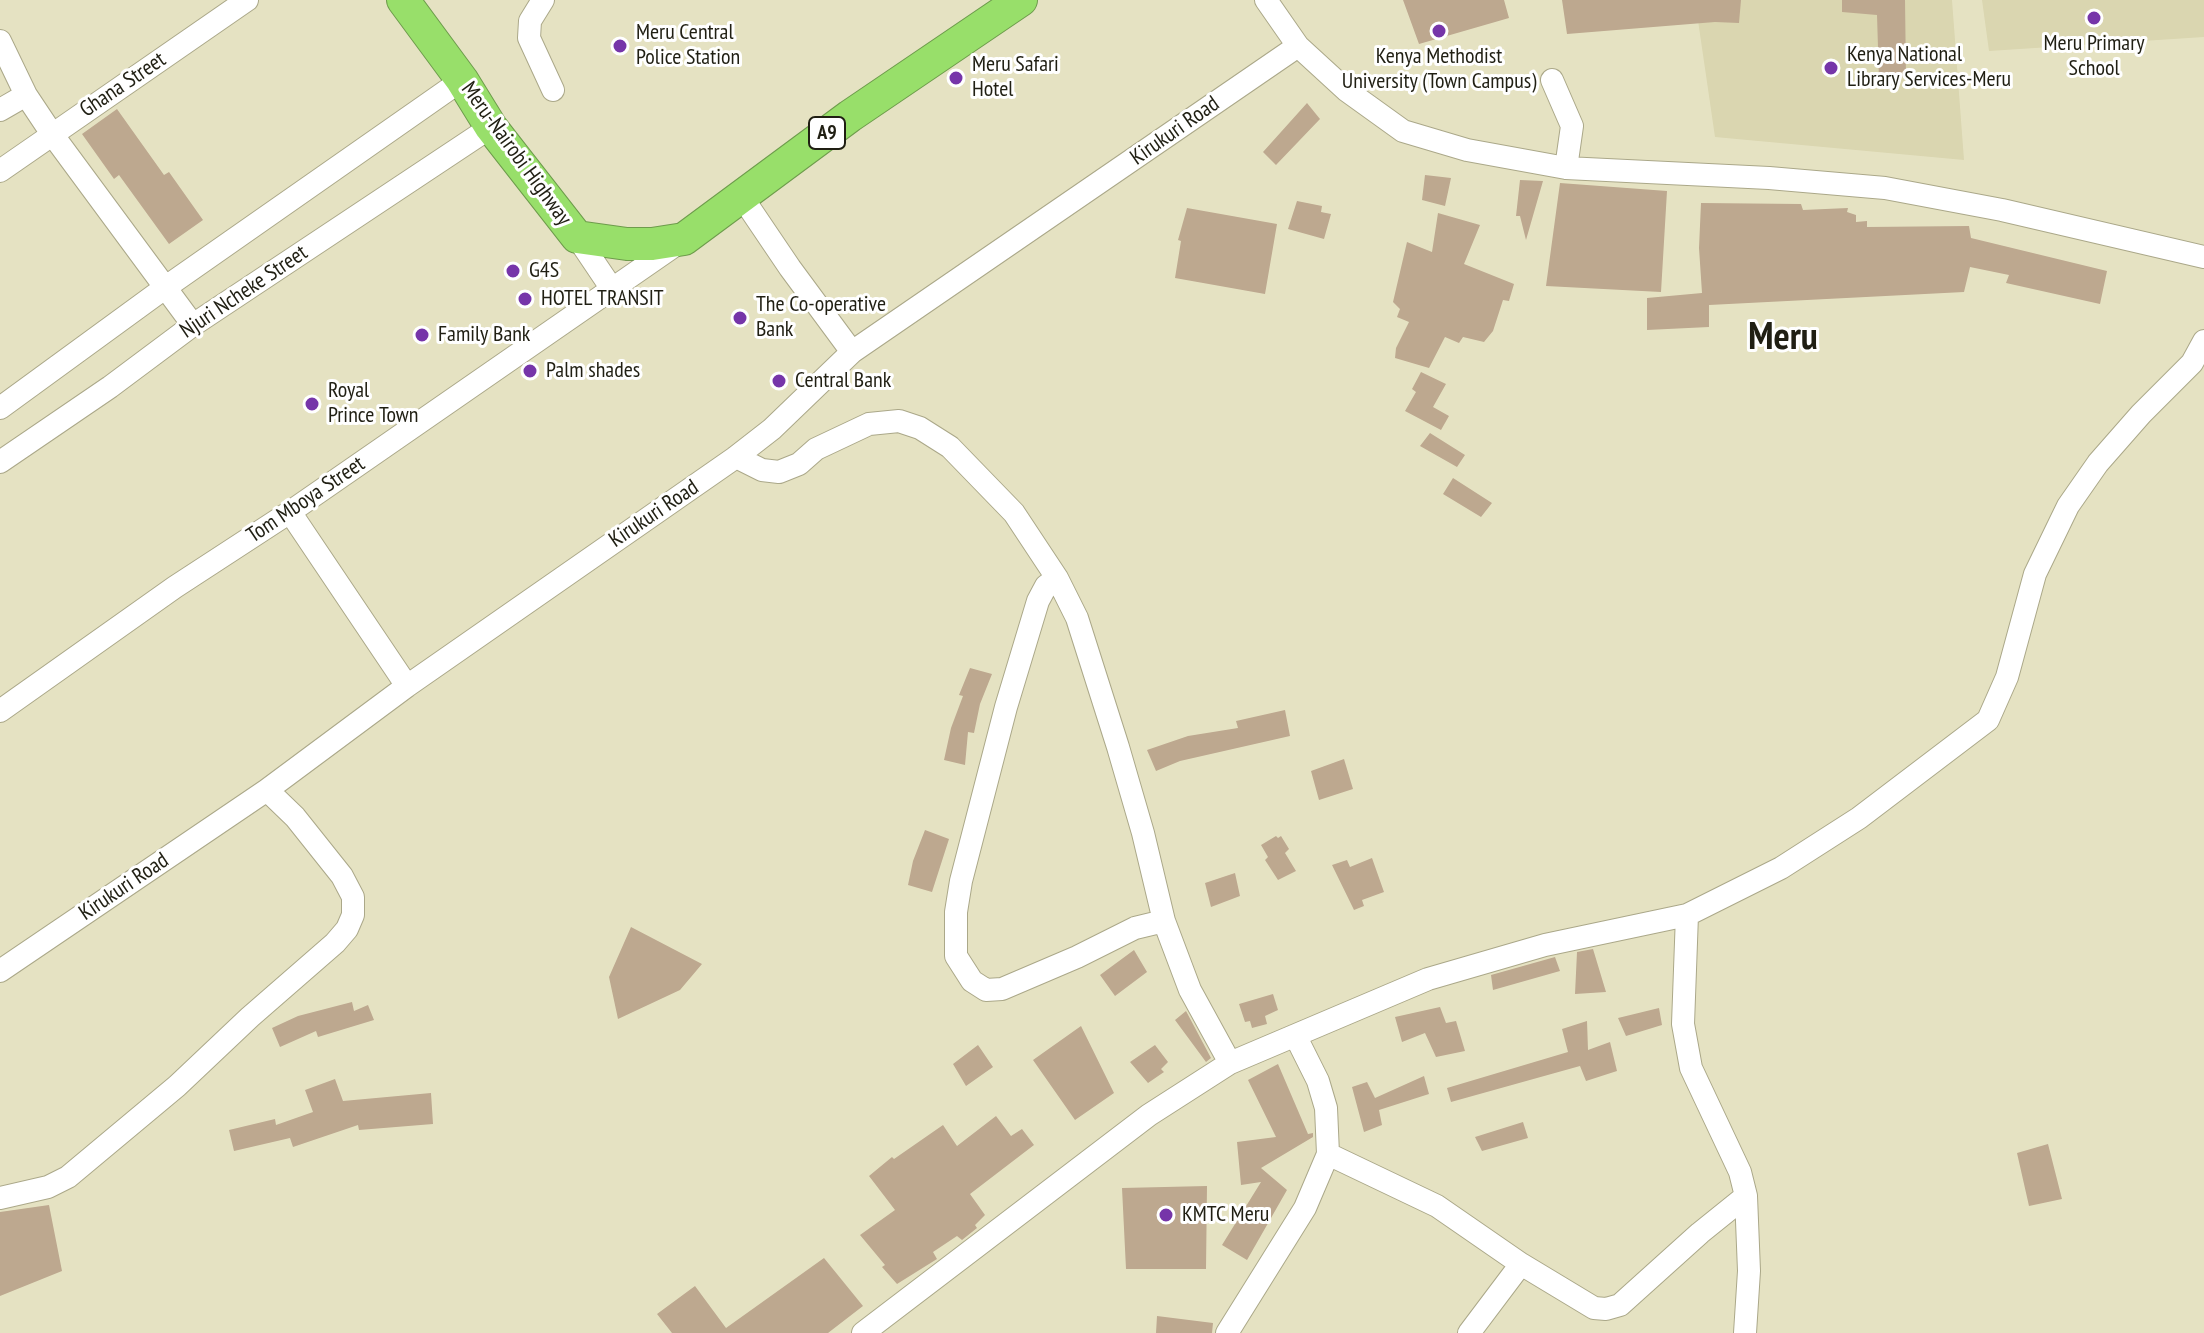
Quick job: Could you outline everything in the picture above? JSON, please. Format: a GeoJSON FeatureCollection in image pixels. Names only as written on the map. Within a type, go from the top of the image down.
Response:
{"type":"FeatureCollection","features":[{"type":"Feature","properties":{"kind":"highway","name":"Meru-Nairobi Highway"},"geometry":{"type":"LineString","coordinates":[[403,0],[462,80],[491,127],[577,237],[627,244],[684,239],[850,116],[1021,0]]}},
{"type":"Feature","properties":{"kind":"street","name":"Ghana Street"},"geometry":{"type":"LineString","coordinates":[[0,171],[247,0]]}},
{"type":"Feature","properties":{"kind":"street"},"geometry":{"type":"LineString","coordinates":[[543,0],[530,21],[529,38],[553,90]]}},
{"type":"Feature","properties":{"kind":"street"},"geometry":{"type":"LineString","coordinates":[[1266,0],[1298,46],[1346,90],[1403,131],[1467,150],[1566,168],[1769,178],[1885,188],[2002,210],[2204,257]]}},
{"type":"Feature","properties":{"kind":"street"},"geometry":{"type":"LineString","coordinates":[[0,41],[26,95],[52,134],[193,325]]}},
{"type":"Feature","properties":{"kind":"street","name":"Kirukuri Road"},"geometry":{"type":"LineString","coordinates":[[0,971],[267,790],[407,686],[736,457],[772,429],[852,352],[1298,46]]}},
{"type":"Feature","properties":{"kind":"street"},"geometry":{"type":"LineString","coordinates":[[0,408],[166,287],[462,80]]}},
{"type":"Feature","properties":{"kind":"street"},"geometry":{"type":"LineString","coordinates":[[1552,80],[1572,126],[1566,168]]}},
{"type":"Feature","properties":{"kind":"street"},"geometry":{"type":"LineString","coordinates":[[0,110],[26,95]]}},
{"type":"Feature","properties":{"kind":"street","name":"Njuri Ncheke Street"},"geometry":{"type":"LineString","coordinates":[[0,462],[110,387],[193,325],[491,127]]}},
{"type":"Feature","properties":{"kind":"street"},"geometry":{"type":"LineString","coordinates":[[742,197],[852,352]]}},
{"type":"Feature","properties":{"kind":"street"},"geometry":{"type":"LineString","coordinates":[[577,237],[612,289]]}},
{"type":"Feature","properties":{"kind":"street","name":"Tom Mboya Street"},"geometry":{"type":"LineString","coordinates":[[0,711],[175,587],[290,512],[684,239]]}},
{"type":"Feature","properties":{"kind":"street"},"geometry":{"type":"LineString","coordinates":[[863,1333],[1149,1115],[1230,1063],[1428,979],[1545,945],[1687,915],[1781,868],[1859,818],[1988,720],[2007,677],[2035,574],[2068,506],[2107,453],[2192,363],[2204,341]]}},
{"type":"Feature","properties":{"kind":"street"},"geometry":{"type":"LineString","coordinates":[[736,457],[762,470],[779,472],[799,464],[816,449],[869,424],[899,421],[920,428],[950,447],[1014,513],[1057,578],[1077,618],[1143,833],[1164,921],[1190,990],[1230,1063]]}},
{"type":"Feature","properties":{"kind":"street"},"geometry":{"type":"LineString","coordinates":[[290,512],[407,686]]}},
{"type":"Feature","properties":{"kind":"street"},"geometry":{"type":"LineString","coordinates":[[1057,578],[1046,586],[1038,601],[1006,707],[961,881],[955,925],[956,956],[972,981],[986,990],[1002,989],[1135,928],[1164,921]]}},
{"type":"Feature","properties":{"kind":"street"},"geometry":{"type":"LineString","coordinates":[[0,1198],[48,1187],[68,1177],[177,1086],[347,929],[353,915],[353,897],[342,876],[295,817],[267,790]]}},
{"type":"Feature","properties":{"kind":"street"},"geometry":{"type":"LineString","coordinates":[[1687,915],[1683,1024],[1691,1068],[1740,1172],[1746,1196],[1749,1271],[1745,1333]]}},
{"type":"Feature","properties":{"kind":"street"},"geometry":{"type":"LineString","coordinates":[[1227,1333],[1305,1208],[1328,1154],[1326,1108],[1318,1081],[1296,1037]]}},
{"type":"Feature","properties":{"kind":"street"},"geometry":{"type":"LineString","coordinates":[[1328,1154],[1437,1206],[1521,1264],[1594,1308],[1620,1305],[1746,1196]]}},
{"type":"Feature","properties":{"kind":"street"},"geometry":{"type":"LineString","coordinates":[[1469,1333],[1521,1264]]}},
{"type":"Feature","properties":{"kind":"shaded area","name":"Kenya National Library Services-Meru"},"geometry":{"type":"Polygon","coordinates":[[[1695,0],[1952,0],[1964,160],[1715,137],[1695,0]]]}},
{"type":"Feature","properties":{"kind":"shaded area","name":"Meru Primary School"},"geometry":{"type":"Polygon","coordinates":[[[1982,0],[2204,0],[2204,37],[1989,51],[1982,0]]]}},
{"type":"Feature","properties":{"kind":"building","name":"Kenya Methodist University (Town Campus)"},"geometry":{"type":"Polygon","coordinates":[[[1403,0],[1504,0],[1509,18],[1419,44],[1403,0]]]}},
{"type":"Feature","properties":{"kind":"building"},"geometry":{"type":"Polygon","coordinates":[[[1562,0],[1741,0],[1739,23],[1715,22],[1567,34],[1562,0]]]}},
{"type":"Feature","properties":{"kind":"building"},"geometry":{"type":"Polygon","coordinates":[[[1842,0],[1905,0],[1906,76],[1879,80],[1877,15],[1842,12],[1842,0]]]}},
{"type":"Feature","properties":{"kind":"building"},"geometry":{"type":"Polygon","coordinates":[[[1307,103],[1320,119],[1276,165],[1263,152],[1307,103]]]}},
{"type":"Feature","properties":{"kind":"building"},"geometry":{"type":"Polygon","coordinates":[[[117,109],[164,175],[169,172],[203,220],[169,244],[119,175],[114,179],[82,134],[117,109]]]}},
{"type":"Feature","properties":{"kind":"building"},"geometry":{"type":"Polygon","coordinates":[[[1425,175],[1451,178],[1445,206],[1422,200],[1425,175]]]}},
{"type":"Feature","properties":{"kind":"building"},"geometry":{"type":"Polygon","coordinates":[[[1520,180],[1543,181],[1526,240],[1520,216],[1516,216],[1520,180]]]}},
{"type":"Feature","properties":{"kind":"building"},"geometry":{"type":"Polygon","coordinates":[[[1560,183],[1667,191],[1661,292],[1546,286],[1560,183]]]}},
{"type":"Feature","properties":{"kind":"building"},"geometry":{"type":"Polygon","coordinates":[[[1297,201],[1322,206],[1321,212],[1331,214],[1324,239],[1288,229],[1297,201]]]}},
{"type":"Feature","properties":{"kind":"building"},"geometry":{"type":"Polygon","coordinates":[[[1701,203],[1801,204],[1803,210],[1848,208],[1847,212],[1856,215],[1856,222],[1867,221],[1867,227],[1969,226],[1971,238],[2107,271],[2100,304],[2006,283],[2009,275],[1970,267],[1964,292],[1709,305],[1709,327],[1647,330],[1647,298],[1702,293],[1699,248],[1701,203]]]}},
{"type":"Feature","properties":{"kind":"building"},"geometry":{"type":"Polygon","coordinates":[[[1187,208],[1277,224],[1265,294],[1175,278],[1181,241],[1178,240],[1187,208]]]}},
{"type":"Feature","properties":{"kind":"building"},"geometry":{"type":"Polygon","coordinates":[[[1438,213],[1480,225],[1464,264],[1514,284],[1509,301],[1503,300],[1493,331],[1484,342],[1463,337],[1459,343],[1445,337],[1429,368],[1395,358],[1396,348],[1409,322],[1397,317],[1400,309],[1393,302],[1407,242],[1432,252],[1438,213]]]}},
{"type":"Feature","properties":{"kind":"building"},"geometry":{"type":"Polygon","coordinates":[[[1421,372],[1446,384],[1433,407],[1449,416],[1441,430],[1405,411],[1416,392],[1412,389],[1421,372]]]}},
{"type":"Feature","properties":{"kind":"building"},"geometry":{"type":"Polygon","coordinates":[[[1430,433],[1465,455],[1457,467],[1420,446],[1430,433]]]}},
{"type":"Feature","properties":{"kind":"building"},"geometry":{"type":"Polygon","coordinates":[[[1453,478],[1492,503],[1481,517],[1443,494],[1453,478]]]}},
{"type":"Feature","properties":{"kind":"building"},"geometry":{"type":"Polygon","coordinates":[[[970,668],[992,674],[980,704],[974,733],[968,732],[965,765],[944,760],[963,696],[959,695],[970,668]]]}},
{"type":"Feature","properties":{"kind":"building"},"geometry":{"type":"Polygon","coordinates":[[[1285,710],[1290,736],[1180,761],[1156,771],[1147,750],[1188,736],[1238,728],[1236,721],[1285,710]]]}},
{"type":"Feature","properties":{"kind":"building"},"geometry":{"type":"Polygon","coordinates":[[[1344,759],[1353,789],[1319,800],[1311,771],[1344,759]]]}},
{"type":"Feature","properties":{"kind":"building"},"geometry":{"type":"Polygon","coordinates":[[[925,830],[949,839],[932,892],[908,885],[925,830]]]}},
{"type":"Feature","properties":{"kind":"building"},"geometry":{"type":"Polygon","coordinates":[[[1281,836],[1289,849],[1285,853],[1296,871],[1278,880],[1265,860],[1268,857],[1261,845],[1281,836]]]}},
{"type":"Feature","properties":{"kind":"building"},"geometry":{"type":"Polygon","coordinates":[[[1372,858],[1384,892],[1362,900],[1364,906],[1354,910],[1332,865],[1347,860],[1350,867],[1372,858]]]}},
{"type":"Feature","properties":{"kind":"building"},"geometry":{"type":"Polygon","coordinates":[[[1235,873],[1240,896],[1211,907],[1205,883],[1235,873]]]}},
{"type":"Feature","properties":{"kind":"building"},"geometry":{"type":"Polygon","coordinates":[[[631,927],[702,964],[680,990],[618,1019],[609,977],[631,927]]]}},
{"type":"Feature","properties":{"kind":"building"},"geometry":{"type":"Polygon","coordinates":[[[1593,949],[1606,992],[1575,994],[1577,952],[1593,949]]]}},
{"type":"Feature","properties":{"kind":"building"},"geometry":{"type":"Polygon","coordinates":[[[1134,950],[1147,972],[1115,996],[1100,975],[1134,950]]]}},
{"type":"Feature","properties":{"kind":"building"},"geometry":{"type":"Polygon","coordinates":[[[1555,957],[1560,971],[1493,990],[1491,975],[1555,957]]]}},
{"type":"Feature","properties":{"kind":"building"},"geometry":{"type":"Polygon","coordinates":[[[1273,994],[1278,1010],[1265,1016],[1267,1024],[1252,1028],[1250,1021],[1245,1022],[1239,1004],[1273,994]]]}},
{"type":"Feature","properties":{"kind":"building"},"geometry":{"type":"Polygon","coordinates":[[[352,1002],[354,1011],[368,1005],[374,1020],[318,1037],[316,1031],[280,1047],[272,1028],[298,1016],[352,1002]]]}},
{"type":"Feature","properties":{"kind":"building"},"geometry":{"type":"Polygon","coordinates":[[[1440,1007],[1446,1023],[1456,1021],[1465,1051],[1436,1057],[1425,1033],[1402,1042],[1395,1017],[1440,1007]]]}},
{"type":"Feature","properties":{"kind":"building"},"geometry":{"type":"Polygon","coordinates":[[[1659,1008],[1662,1025],[1626,1036],[1618,1018],[1659,1008]]]}},
{"type":"Feature","properties":{"kind":"building"},"geometry":{"type":"Polygon","coordinates":[[[1186,1011],[1211,1058],[1206,1062],[1175,1020],[1186,1011]]]}},
{"type":"Feature","properties":{"kind":"building"},"geometry":{"type":"Polygon","coordinates":[[[1587,1021],[1588,1050],[1610,1042],[1617,1071],[1586,1081],[1580,1066],[1451,1102],[1447,1088],[1568,1052],[1562,1029],[1587,1021]]]}},
{"type":"Feature","properties":{"kind":"building"},"geometry":{"type":"Polygon","coordinates":[[[1081,1026],[1114,1093],[1075,1120],[1033,1060],[1081,1026]]]}},
{"type":"Feature","properties":{"kind":"building"},"geometry":{"type":"Polygon","coordinates":[[[978,1045],[993,1067],[966,1086],[953,1064],[978,1045]]]}},
{"type":"Feature","properties":{"kind":"building"},"geometry":{"type":"Polygon","coordinates":[[[1155,1045],[1168,1062],[1161,1069],[1164,1072],[1148,1083],[1130,1062],[1155,1045]]]}},
{"type":"Feature","properties":{"kind":"building"},"geometry":{"type":"Polygon","coordinates":[[[1278,1064],[1308,1134],[1313,1133],[1313,1137],[1261,1168],[1287,1190],[1247,1260],[1222,1245],[1261,1182],[1241,1185],[1237,1142],[1276,1137],[1248,1080],[1278,1064]]]}},
{"type":"Feature","properties":{"kind":"building"},"geometry":{"type":"Polygon","coordinates":[[[1424,1076],[1429,1094],[1379,1110],[1382,1125],[1364,1132],[1352,1087],[1367,1082],[1375,1098],[1424,1076]]]}},
{"type":"Feature","properties":{"kind":"building"},"geometry":{"type":"Polygon","coordinates":[[[335,1079],[343,1101],[431,1093],[433,1124],[359,1130],[358,1125],[293,1147],[290,1138],[234,1151],[229,1130],[275,1119],[276,1125],[313,1112],[305,1090],[335,1079]]]}},
{"type":"Feature","properties":{"kind":"building"},"geometry":{"type":"Polygon","coordinates":[[[996,1116],[1011,1136],[1022,1129],[1034,1145],[970,1194],[985,1215],[975,1225],[977,1228],[962,1240],[957,1236],[933,1252],[937,1259],[897,1284],[860,1235],[895,1210],[869,1176],[892,1157],[894,1159],[943,1125],[957,1146],[996,1116]]]}},
{"type":"Feature","properties":{"kind":"building"},"geometry":{"type":"Polygon","coordinates":[[[1523,1122],[1528,1138],[1482,1151],[1475,1137],[1523,1122]]]}},
{"type":"Feature","properties":{"kind":"building"},"geometry":{"type":"Polygon","coordinates":[[[2048,1144],[2062,1199],[2029,1206],[2017,1153],[2048,1144]]]}},
{"type":"Feature","properties":{"kind":"building"},"geometry":{"type":"Polygon","coordinates":[[[1207,1186],[1206,1269],[1126,1269],[1122,1188],[1207,1186]]]}},
{"type":"Feature","properties":{"kind":"building"},"geometry":{"type":"Polygon","coordinates":[[[49,1205],[62,1271],[0,1296],[0,1212],[49,1205]]]}},
{"type":"Feature","properties":{"kind":"building"},"geometry":{"type":"Polygon","coordinates":[[[824,1258],[863,1306],[828,1333],[672,1333],[657,1314],[695,1286],[726,1328],[824,1258]]]}},
{"type":"Feature","properties":{"kind":"building"},"geometry":{"type":"Polygon","coordinates":[[[1157,1316],[1213,1323],[1212,1333],[1156,1333],[1157,1316]]]}},
{"type":"Feature","properties":{"kind":"place","name":"Meru Primary School"},"geometry":{"type":"Point","coordinates":[2094,18]}},
{"type":"Feature","properties":{"kind":"place","name":"Kenya Methodist University (Town Campus)"},"geometry":{"type":"Point","coordinates":[1439,31]}},
{"type":"Feature","properties":{"kind":"place","name":"Meru Central Police Station"},"geometry":{"type":"Point","coordinates":[620,46]}},
{"type":"Feature","properties":{"kind":"place","name":"Kenya National Library Services-Meru"},"geometry":{"type":"Point","coordinates":[1831,68]}},
{"type":"Feature","properties":{"kind":"place","name":"Meru Safari Hotel"},"geometry":{"type":"Point","coordinates":[956,78]}},
{"type":"Feature","properties":{"kind":"place","name":"G4S"},"geometry":{"type":"Point","coordinates":[513,271]}},
{"type":"Feature","properties":{"kind":"place","name":"HOTEL TRANSIT"},"geometry":{"type":"Point","coordinates":[525,299]}},
{"type":"Feature","properties":{"kind":"place","name":"The Co-operative Bank"},"geometry":{"type":"Point","coordinates":[740,318]}},
{"type":"Feature","properties":{"kind":"place","name":"Family Bank"},"geometry":{"type":"Point","coordinates":[422,335]}},
{"type":"Feature","properties":{"kind":"place","name":"Palm shades"},"geometry":{"type":"Point","coordinates":[530,371]}},
{"type":"Feature","properties":{"kind":"place","name":"Central Bank"},"geometry":{"type":"Point","coordinates":[779,381]}},
{"type":"Feature","properties":{"kind":"place","name":"Royal Prince Town"},"geometry":{"type":"Point","coordinates":[312,404]}},
{"type":"Feature","properties":{"kind":"place","name":"KMTC Meru"},"geometry":{"type":"Point","coordinates":[1166,1215]}},
{"type":"Feature","properties":{"kind":"district","name":"Meru"},"geometry":{"type":"Point","coordinates":[1783,338]}}]}
